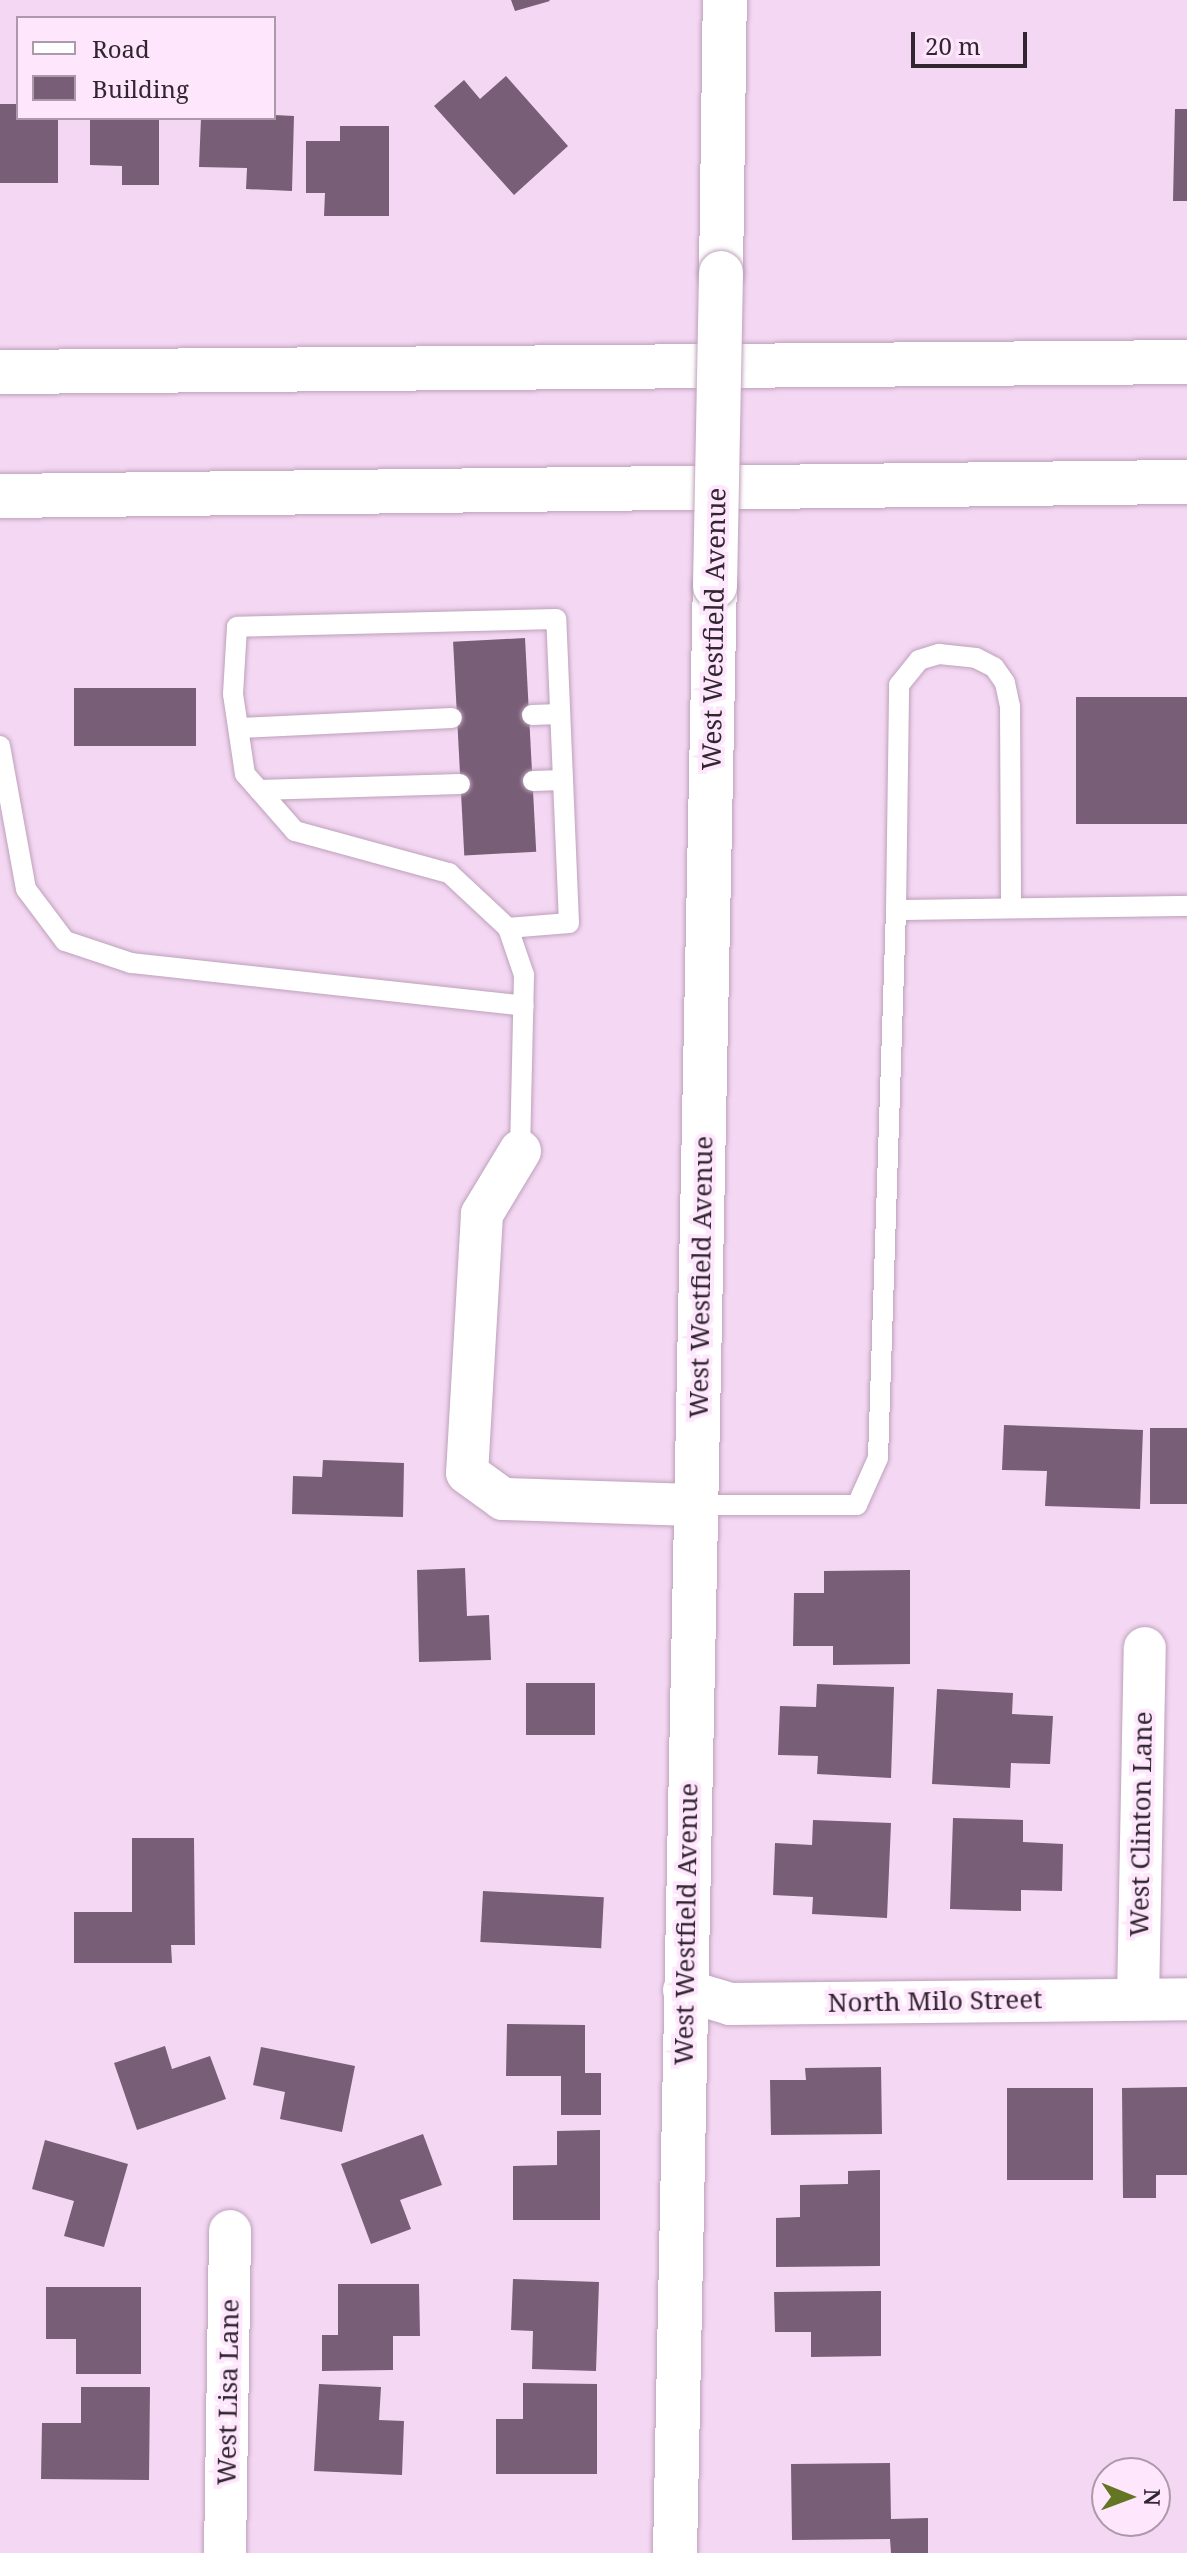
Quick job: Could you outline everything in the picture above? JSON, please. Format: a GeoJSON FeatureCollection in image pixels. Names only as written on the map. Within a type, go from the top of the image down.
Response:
{"type":"FeatureCollection","features":[{"type":"Feature","properties":{"kind":"main road","name":"West Westfield Avenue"},"geometry":{"type":"LineString","coordinates":[[675,2553],[725,0]]}},
{"type":"Feature","properties":{"kind":"main road"},"geometry":{"type":"LineString","coordinates":[[0,372],[1187,362]]}},
{"type":"Feature","properties":{"kind":"main road"},"geometry":{"type":"LineString","coordinates":[[0,496],[1187,482]]}},
{"type":"Feature","properties":{"kind":"street"},"geometry":{"type":"LineString","coordinates":[[520,1151],[482,1214],[467,1473],[503,1499],[696,1505]]}},
{"type":"Feature","properties":{"kind":"street","name":"West Clinton Lane"},"geometry":{"type":"LineString","coordinates":[[1138,1999],[1145,1648]]}},
{"type":"Feature","properties":{"kind":"street","name":"North Milo Street"},"geometry":{"type":"LineString","coordinates":[[684,1990],[730,2004],[1187,1999]]}},
{"type":"Feature","properties":{"kind":"street","name":"West Lisa Lane"},"geometry":{"type":"LineString","coordinates":[[225,2553],[230,2231]]}},
{"type":"Feature","properties":{"kind":"lane"},"geometry":{"type":"LineString","coordinates":[[508,928],[569,923],[556,619],[237,627],[233,694],[245,774],[295,831],[449,873],[508,928],[524,975],[520,1151]]}},
{"type":"Feature","properties":{"kind":"lane"},"geometry":{"type":"LineString","coordinates":[[696,1505],[857,1505],[878,1458],[896,910],[899,685],[919,660],[939,654],[976,658],[994,667],[1005,683],[1010,706],[1011,908]]}},
{"type":"Feature","properties":{"kind":"lane"},"geometry":{"type":"LineString","coordinates":[[532,715],[560,714]]}},
{"type":"Feature","properties":{"kind":"lane"},"geometry":{"type":"LineString","coordinates":[[240,728],[452,718]]}},
{"type":"Feature","properties":{"kind":"lane"},"geometry":{"type":"LineString","coordinates":[[0,746],[26,889],[65,941],[131,963],[524,1006]]}},
{"type":"Feature","properties":{"kind":"lane"},"geometry":{"type":"LineString","coordinates":[[533,781],[563,780]]}},
{"type":"Feature","properties":{"kind":"lane"},"geometry":{"type":"LineString","coordinates":[[259,790],[460,784]]}},
{"type":"Feature","properties":{"kind":"lane"},"geometry":{"type":"LineString","coordinates":[[896,910],[1187,906]]}},
{"type":"Feature","properties":{"kind":"building"},"geometry":{"type":"Polygon","coordinates":[[[511,0],[549,0],[550,1],[515,11],[511,0]]]}},
{"type":"Feature","properties":{"kind":"building"},"geometry":{"type":"Polygon","coordinates":[[[506,76],[568,146],[514,195],[434,106],[464,80],[480,99],[506,76]]]}},
{"type":"Feature","properties":{"kind":"building"},"geometry":{"type":"Polygon","coordinates":[[[0,104],[16,104],[16,120],[58,120],[58,183],[0,183],[0,104]]]}},
{"type":"Feature","properties":{"kind":"building"},"geometry":{"type":"Polygon","coordinates":[[[1175,109],[1187,109],[1187,201],[1173,201],[1175,109]]]}},
{"type":"Feature","properties":{"kind":"building"},"geometry":{"type":"Polygon","coordinates":[[[276,115],[294,116],[292,191],[246,189],[247,168],[199,167],[201,120],[276,120],[276,115]]]}},
{"type":"Feature","properties":{"kind":"building"},"geometry":{"type":"Polygon","coordinates":[[[90,120],[159,120],[159,185],[122,185],[122,166],[90,165],[90,120]]]}},
{"type":"Feature","properties":{"kind":"building"},"geometry":{"type":"Polygon","coordinates":[[[340,126],[389,126],[389,216],[324,216],[325,193],[306,193],[306,141],[340,141],[340,126]]]}},
{"type":"Feature","properties":{"kind":"building"},"geometry":{"type":"Polygon","coordinates":[[[525,638],[536,852],[464,855],[453,642],[525,638]]]}},
{"type":"Feature","properties":{"kind":"building"},"geometry":{"type":"Polygon","coordinates":[[[74,688],[196,688],[196,746],[74,746],[74,688]]]}},
{"type":"Feature","properties":{"kind":"building"},"geometry":{"type":"Polygon","coordinates":[[[1076,697],[1187,697],[1187,824],[1076,824],[1076,697]]]}},
{"type":"Feature","properties":{"kind":"building"},"geometry":{"type":"Polygon","coordinates":[[[1004,1425],[1143,1430],[1140,1509],[1045,1506],[1047,1471],[1002,1470],[1004,1425]]]}},
{"type":"Feature","properties":{"kind":"building"},"geometry":{"type":"Polygon","coordinates":[[[1150,1428],[1187,1428],[1187,1504],[1150,1504],[1150,1428]]]}},
{"type":"Feature","properties":{"kind":"building"},"geometry":{"type":"Polygon","coordinates":[[[323,1460],[404,1463],[403,1517],[292,1514],[293,1476],[322,1477],[323,1460]]]}},
{"type":"Feature","properties":{"kind":"building"},"geometry":{"type":"Polygon","coordinates":[[[465,1568],[467,1616],[489,1615],[491,1660],[419,1662],[417,1570],[465,1568]]]}},
{"type":"Feature","properties":{"kind":"building"},"geometry":{"type":"Polygon","coordinates":[[[910,1570],[910,1664],[833,1665],[833,1646],[793,1646],[794,1593],[824,1593],[824,1571],[910,1570]]]}},
{"type":"Feature","properties":{"kind":"building"},"geometry":{"type":"Polygon","coordinates":[[[526,1683],[595,1683],[595,1735],[526,1735],[526,1683]]]}},
{"type":"Feature","properties":{"kind":"building"},"geometry":{"type":"Polygon","coordinates":[[[817,1684],[894,1687],[891,1778],[817,1774],[818,1756],[778,1755],[780,1706],[816,1707],[817,1684]]]}},
{"type":"Feature","properties":{"kind":"building"},"geometry":{"type":"Polygon","coordinates":[[[937,1689],[1013,1693],[1012,1714],[1053,1716],[1050,1764],[1011,1763],[1010,1788],[932,1784],[937,1689]]]}},
{"type":"Feature","properties":{"kind":"building"},"geometry":{"type":"Polygon","coordinates":[[[953,1818],[1023,1820],[1023,1842],[1063,1844],[1062,1891],[1021,1890],[1021,1911],[950,1909],[953,1818]]]}},
{"type":"Feature","properties":{"kind":"building"},"geometry":{"type":"Polygon","coordinates":[[[813,1820],[891,1823],[887,1918],[812,1914],[813,1897],[773,1895],[775,1843],[812,1845],[813,1820]]]}},
{"type":"Feature","properties":{"kind":"building"},"geometry":{"type":"Polygon","coordinates":[[[132,1838],[194,1838],[195,1945],[171,1945],[172,1963],[74,1963],[74,1912],[132,1912],[132,1838]]]}},
{"type":"Feature","properties":{"kind":"building"},"geometry":{"type":"Polygon","coordinates":[[[483,1891],[604,1897],[601,1948],[480,1942],[483,1891]]]}},
{"type":"Feature","properties":{"kind":"building"},"geometry":{"type":"Polygon","coordinates":[[[507,2024],[585,2025],[585,2073],[601,2073],[601,2115],[561,2115],[561,2076],[506,2076],[507,2024]]]}},
{"type":"Feature","properties":{"kind":"building"},"geometry":{"type":"Polygon","coordinates":[[[165,2046],[172,2069],[210,2056],[226,2099],[137,2130],[114,2063],[165,2046]]]}},
{"type":"Feature","properties":{"kind":"building"},"geometry":{"type":"Polygon","coordinates":[[[261,2047],[355,2066],[342,2132],[280,2119],[285,2092],[253,2085],[261,2047]]]}},
{"type":"Feature","properties":{"kind":"building"},"geometry":{"type":"Polygon","coordinates":[[[881,2067],[882,2134],[771,2135],[770,2080],[806,2080],[805,2068],[881,2067]]]}},
{"type":"Feature","properties":{"kind":"building"},"geometry":{"type":"Polygon","coordinates":[[[1187,2087],[1187,2175],[1156,2175],[1156,2198],[1123,2198],[1122,2088],[1187,2087]]]}},
{"type":"Feature","properties":{"kind":"building"},"geometry":{"type":"Polygon","coordinates":[[[1007,2088],[1093,2088],[1093,2180],[1007,2180],[1007,2088]]]}},
{"type":"Feature","properties":{"kind":"building"},"geometry":{"type":"Polygon","coordinates":[[[600,2130],[600,2220],[513,2220],[513,2166],[557,2165],[557,2131],[600,2130]]]}},
{"type":"Feature","properties":{"kind":"building"},"geometry":{"type":"Polygon","coordinates":[[[423,2134],[442,2185],[400,2200],[411,2229],[371,2244],[341,2164],[423,2134]]]}},
{"type":"Feature","properties":{"kind":"building"},"geometry":{"type":"Polygon","coordinates":[[[45,2140],[128,2164],[104,2247],[64,2236],[74,2201],[32,2189],[45,2140]]]}},
{"type":"Feature","properties":{"kind":"building"},"geometry":{"type":"Polygon","coordinates":[[[880,2170],[880,2266],[776,2267],[776,2218],[800,2217],[800,2185],[848,2184],[848,2171],[880,2170]]]}},
{"type":"Feature","properties":{"kind":"building"},"geometry":{"type":"Polygon","coordinates":[[[513,2279],[599,2282],[596,2371],[532,2369],[533,2331],[511,2330],[513,2279]]]}},
{"type":"Feature","properties":{"kind":"building"},"geometry":{"type":"Polygon","coordinates":[[[338,2284],[419,2284],[420,2336],[393,2336],[393,2370],[322,2371],[322,2335],[338,2335],[338,2284]]]}},
{"type":"Feature","properties":{"kind":"building"},"geometry":{"type":"Polygon","coordinates":[[[46,2287],[141,2287],[141,2374],[76,2374],[76,2339],[46,2339],[46,2287]]]}},
{"type":"Feature","properties":{"kind":"building"},"geometry":{"type":"Polygon","coordinates":[[[881,2291],[881,2356],[811,2357],[811,2332],[775,2332],[774,2292],[881,2291]]]}},
{"type":"Feature","properties":{"kind":"building"},"geometry":{"type":"Polygon","coordinates":[[[523,2383],[597,2384],[597,2474],[496,2474],[496,2419],[523,2419],[523,2383]]]}},
{"type":"Feature","properties":{"kind":"building"},"geometry":{"type":"Polygon","coordinates":[[[319,2384],[381,2387],[379,2420],[404,2421],[402,2475],[314,2471],[319,2384]]]}},
{"type":"Feature","properties":{"kind":"building"},"geometry":{"type":"Polygon","coordinates":[[[81,2387],[150,2387],[149,2480],[41,2479],[42,2423],[81,2423],[81,2387]]]}},
{"type":"Feature","properties":{"kind":"building"},"geometry":{"type":"Polygon","coordinates":[[[890,2463],[891,2519],[928,2518],[928,2553],[891,2553],[890,2539],[792,2540],[791,2464],[890,2463]]]}}]}
